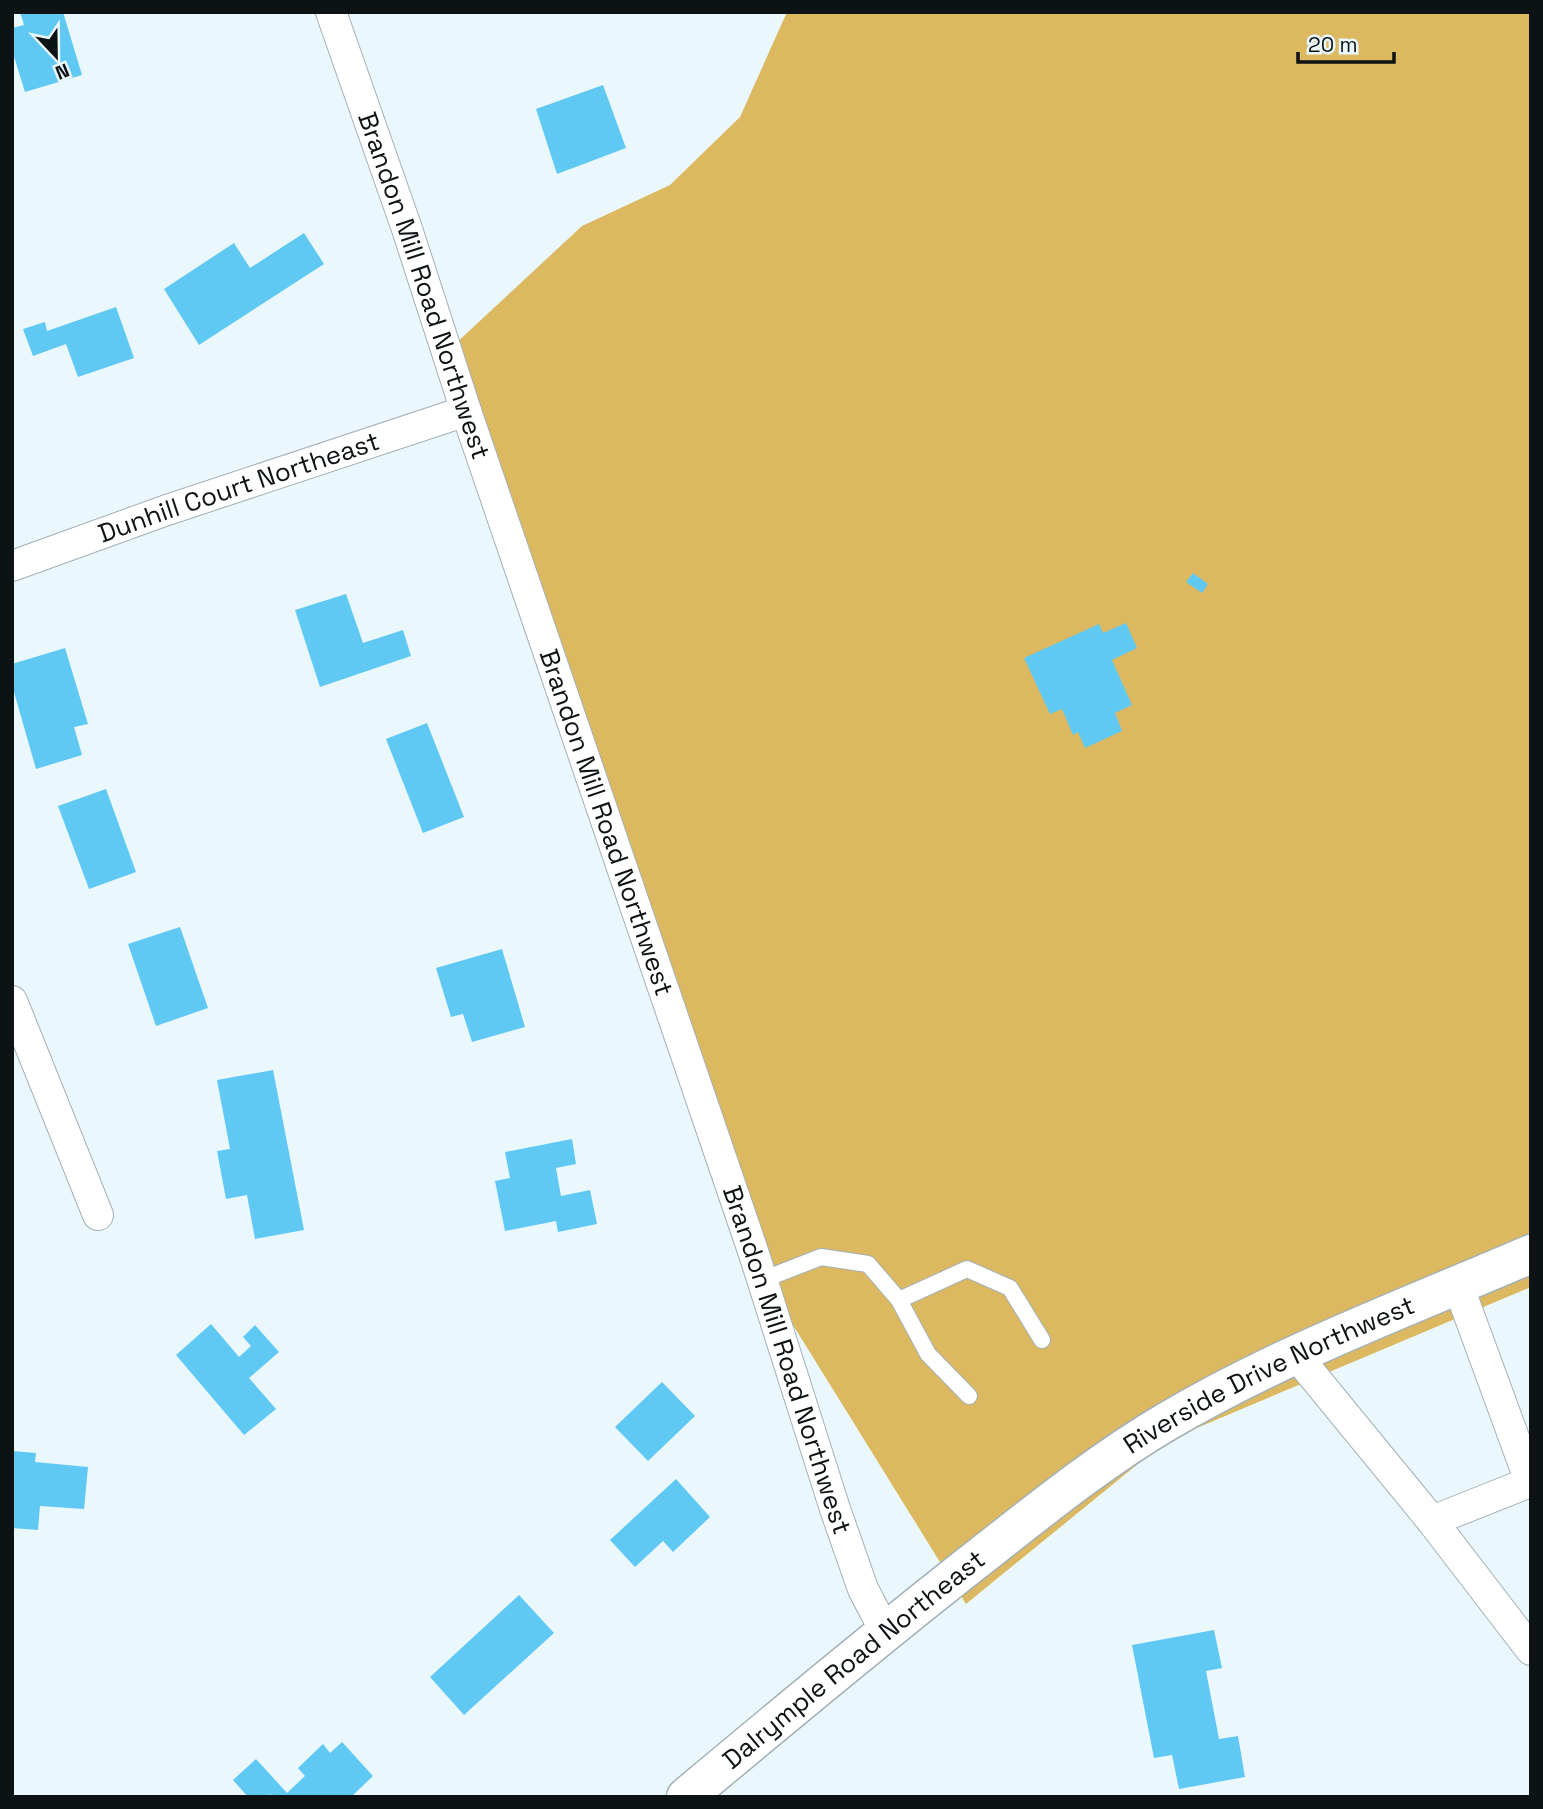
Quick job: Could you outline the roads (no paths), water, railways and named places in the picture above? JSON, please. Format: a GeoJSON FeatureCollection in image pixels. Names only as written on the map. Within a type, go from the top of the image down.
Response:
{"type":"FeatureCollection","features":[{"type":"Feature","properties":{"kind":"street","name":"Brandon Mill Road Northwest"},"geometry":{"type":"LineString","coordinates":[[331,12],[407,229],[466,411],[762,1280],[835,1509],[863,1589],[885,1631]]}},
{"type":"Feature","properties":{"kind":"street","name":"Dunhill Court Northeast"},"geometry":{"type":"LineString","coordinates":[[12,566],[167,510],[466,411]]}},
{"type":"Feature","properties":{"kind":"street"},"geometry":{"type":"LineString","coordinates":[[12,1001],[98,1215]]}},
{"type":"Feature","properties":{"kind":"street","name":"Riverside Drive Northwest"},"geometry":{"type":"LineString","coordinates":[[1023,1524],[1115,1455],[1223,1389],[1339,1335],[1531,1254]]}},
{"type":"Feature","properties":{"kind":"street"},"geometry":{"type":"LineString","coordinates":[[1432,1521],[1530,1483],[1458,1285]]}},
{"type":"Feature","properties":{"kind":"street"},"geometry":{"type":"LineString","coordinates":[[1296,1355],[1432,1521],[1531,1650]]}},
{"type":"Feature","properties":{"kind":"street","name":"Dalrymple Road Northeast"},"geometry":{"type":"LineString","coordinates":[[686,1797],[885,1631],[1023,1524]]}},
{"type":"Feature","properties":{"kind":"lane"},"geometry":{"type":"LineString","coordinates":[[762,1280],[821,1257],[868,1264],[899,1300],[929,1354],[969,1396]]}},
{"type":"Feature","properties":{"kind":"lane"},"geometry":{"type":"LineString","coordinates":[[899,1300],[967,1269],[1010,1288],[1042,1340]]}}]}
